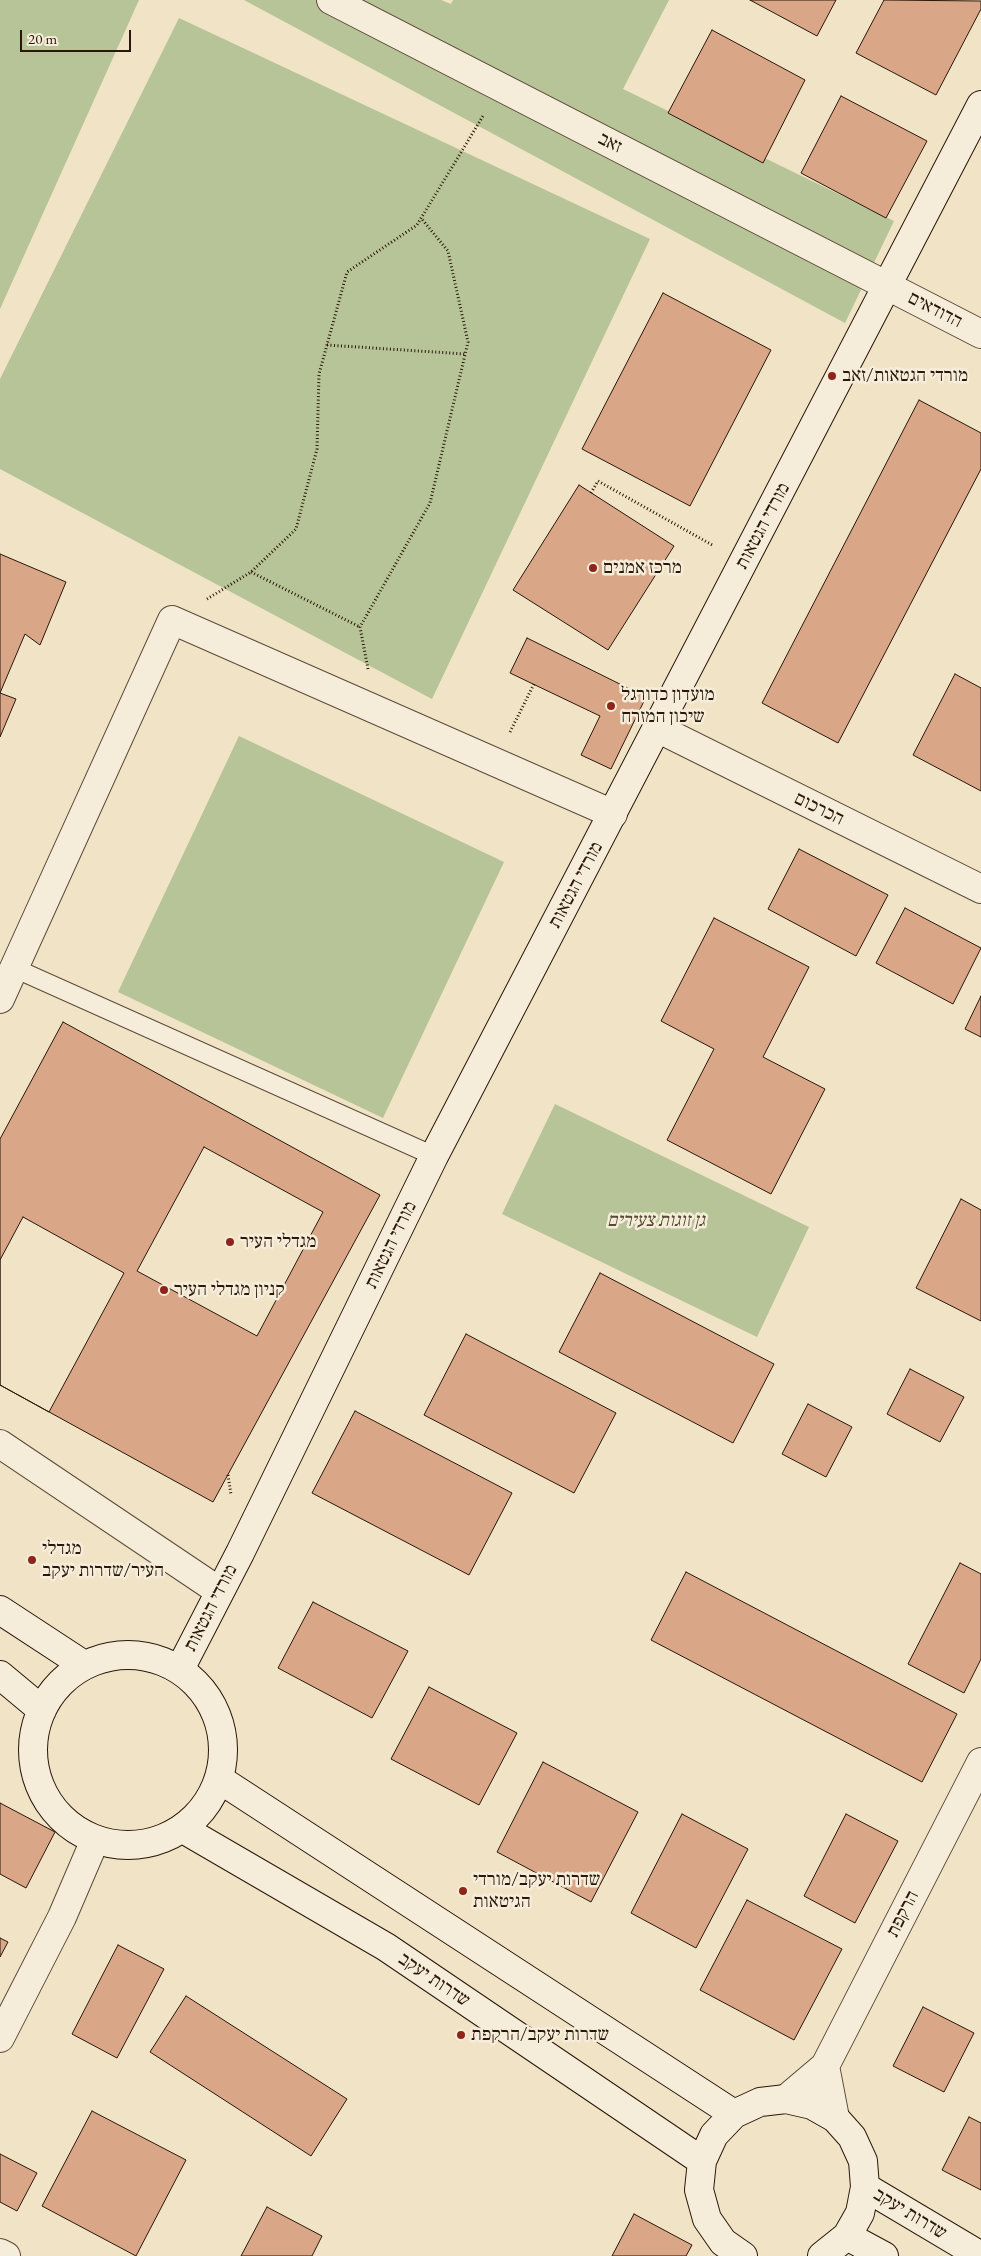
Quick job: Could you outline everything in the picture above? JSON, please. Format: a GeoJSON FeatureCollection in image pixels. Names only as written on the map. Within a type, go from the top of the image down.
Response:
{"type":"FeatureCollection","features":[{"type":"Feature","properties":{"kind":"street","name":"זאב"},"geometry":{"type":"LineString","coordinates":[[332,0],[888,286]]}},
{"type":"Feature","properties":{"kind":"street","name":"מורדי הגטאות"},"geometry":{"type":"LineString","coordinates":[[180,1669],[434,1156],[981,106]]}},
{"type":"Feature","properties":{"kind":"street","name":"הדודאים"},"geometry":{"type":"LineString","coordinates":[[888,286],[981,334]]}},
{"type":"Feature","properties":{"kind":"street"},"geometry":{"type":"LineString","coordinates":[[0,999],[172,620],[377,712],[613,814]]}},
{"type":"Feature","properties":{"kind":"street","name":"הכרכום"},"geometry":{"type":"LineString","coordinates":[[657,728],[981,889]]}},
{"type":"Feature","properties":{"kind":"street"},"geometry":{"type":"LineString","coordinates":[[0,1444],[219,1592]]}},
{"type":"Feature","properties":{"kind":"street"},"geometry":{"type":"LineString","coordinates":[[0,1610],[84,1665]]}},
{"type":"Feature","properties":{"kind":"street"},"geometry":{"type":"LineString","coordinates":[[132,1654],[157,1659],[180,1669],[203,1690],[218,1718],[224,1749],[219,1780],[205,1807],[183,1829],[155,1842],[124,1846],[95,1840],[67,1824],[47,1800],[38,1779],[34,1740],[42,1710],[59,1684],[84,1665],[108,1656],[132,1654]]}},
{"type":"Feature","properties":{"kind":"street"},"geometry":{"type":"LineString","coordinates":[[0,1675],[42,1710]]}},
{"type":"Feature","properties":{"kind":"street","name":"הרקפת"},"geometry":{"type":"LineString","coordinates":[[786,2099],[826,2066],[981,1762]]}},
{"type":"Feature","properties":{"kind":"street"},"geometry":{"type":"LineString","coordinates":[[219,1780],[734,2114]]}},
{"type":"Feature","properties":{"kind":"street","name":"שדרות יעקב"},"geometry":{"type":"LineString","coordinates":[[183,1829],[386,1947],[702,2161]]}},
{"type":"Feature","properties":{"kind":"street"},"geometry":{"type":"LineString","coordinates":[[0,2038],[62,1917],[95,1840]]}},
{"type":"Feature","properties":{"kind":"street"},"geometry":{"type":"LineString","coordinates":[[826,2066],[835,2118]]}},
{"type":"Feature","properties":{"kind":"street"},"geometry":{"type":"LineString","coordinates":[[729,2251],[707,2218],[699,2190],[702,2161],[714,2135],[734,2114],[760,2102],[786,2099],[812,2104],[835,2118],[852,2137],[863,2161],[865,2187],[860,2213],[847,2236],[827,2254],[822,2256]]}},
{"type":"Feature","properties":{"kind":"street","name":"שדרות יעקב"},"geometry":{"type":"LineString","coordinates":[[865,2187],[981,2256]]}},
{"type":"Feature","properties":{"kind":"street"},"geometry":{"type":"LineString","coordinates":[[847,2236],[884,2256]]}},
{"type":"Feature","properties":{"kind":"street"},"geometry":{"type":"LineString","coordinates":[[0,2253],[6,2256]]}},
{"type":"Feature","properties":{"kind":"lane"},"geometry":{"type":"LineString","coordinates":[[14,968],[434,1156]]}},
{"type":"Feature","properties":{"kind":"path"},"geometry":{"type":"LineString","coordinates":[[172,620],[251,572],[296,529],[317,449],[319,374],[347,272],[417,225],[500,87]]}},
{"type":"Feature","properties":{"kind":"path"},"geometry":{"type":"LineString","coordinates":[[377,712],[360,628],[430,503],[468,342],[448,251],[421,218]]}},
{"type":"Feature","properties":{"kind":"path"},"geometry":{"type":"LineString","coordinates":[[327,345],[465,354]]}},
{"type":"Feature","properties":{"kind":"path"},"geometry":{"type":"LineString","coordinates":[[591,493],[598,482],[743,562]]}},
{"type":"Feature","properties":{"kind":"path"},"geometry":{"type":"LineString","coordinates":[[251,572],[360,628]]}},
{"type":"Feature","properties":{"kind":"path"},"geometry":{"type":"LineString","coordinates":[[518,715],[534,684]]}},
{"type":"Feature","properties":{"kind":"green space"},"geometry":{"type":"Polygon","coordinates":[[[0,0],[139,0],[0,309],[0,0]]]}},
{"type":"Feature","properties":{"kind":"green space"},"geometry":{"type":"Polygon","coordinates":[[[244,0],[441,0],[451,4],[453,0],[669,0],[623,89],[894,221],[845,323],[244,0]]]}},
{"type":"Feature","properties":{"kind":"green space"},"geometry":{"type":"Polygon","coordinates":[[[179,18],[650,239],[432,699],[0,469],[0,379],[179,18]]]}},
{"type":"Feature","properties":{"kind":"green space"},"geometry":{"type":"Polygon","coordinates":[[[239,736],[504,862],[383,1118],[118,992],[239,736]]]}},
{"type":"Feature","properties":{"kind":"green space","name":"גן זוגות צעירים"},"geometry":{"type":"Polygon","coordinates":[[[555,1104],[809,1227],[757,1337],[502,1214],[555,1104]]]}},
{"type":"Feature","properties":{"kind":"building"},"geometry":{"type":"Polygon","coordinates":[[[750,0],[836,0],[817,36],[750,0]]]}},
{"type":"Feature","properties":{"kind":"building"},"geometry":{"type":"Polygon","coordinates":[[[884,0],[981,1],[981,9],[936,95],[856,53],[884,0]]]}},
{"type":"Feature","properties":{"kind":"building"},"geometry":{"type":"Polygon","coordinates":[[[712,30],[805,80],[763,163],[668,113],[712,30]]]}},
{"type":"Feature","properties":{"kind":"building"},"geometry":{"type":"Polygon","coordinates":[[[841,96],[927,141],[886,218],[801,173],[841,96]]]}},
{"type":"Feature","properties":{"kind":"building"},"geometry":{"type":"Polygon","coordinates":[[[663,293],[771,350],[690,506],[582,449],[663,293]]]}},
{"type":"Feature","properties":{"kind":"building"},"geometry":{"type":"Polygon","coordinates":[[[919,400],[981,433],[981,469],[838,743],[762,703],[919,400]]]}},
{"type":"Feature","properties":{"kind":"building","name":"מרכז אמנים"},"geometry":{"type":"Polygon","coordinates":[[[579,485],[674,546],[608,650],[513,590],[579,485]]]}},
{"type":"Feature","properties":{"kind":"building"},"geometry":{"type":"Polygon","coordinates":[[[0,554],[66,582],[40,645],[25,634],[0,693],[0,554]]]}},
{"type":"Feature","properties":{"kind":"building","name":"מועדון כדורגל שיכון המזרח"},"geometry":{"type":"Polygon","coordinates":[[[527,638],[646,697],[611,769],[581,755],[600,716],[510,673],[527,638]]]}},
{"type":"Feature","properties":{"kind":"building"},"geometry":{"type":"Polygon","coordinates":[[[955,674],[981,688],[981,791],[913,755],[955,674]]]}},
{"type":"Feature","properties":{"kind":"building"},"geometry":{"type":"Polygon","coordinates":[[[0,693],[16,699],[0,737],[0,693]]]}},
{"type":"Feature","properties":{"kind":"building"},"geometry":{"type":"Polygon","coordinates":[[[799,849],[888,895],[856,956],[768,909],[799,849]]]}},
{"type":"Feature","properties":{"kind":"building"},"geometry":{"type":"Polygon","coordinates":[[[905,908],[981,948],[953,1004],[876,963],[905,908]]]}},
{"type":"Feature","properties":{"kind":"building"},"geometry":{"type":"Polygon","coordinates":[[[714,918],[809,967],[763,1057],[825,1089],[771,1194],[667,1140],[714,1049],[661,1021],[714,918]]]}},
{"type":"Feature","properties":{"kind":"building"},"geometry":{"type":"Polygon","coordinates":[[[981,996],[981,1037],[965,1029],[981,996]]]}},
{"type":"Feature","properties":{"kind":"building","name":"קניון מגדלי העיר"},"geometry":{"type":"Polygon","coordinates":[[[63,1022],[380,1195],[213,1502],[0,1385],[0,1139],[63,1022]]]}},
{"type":"Feature","properties":{"kind":"building","name":"מגדלי העיר"},"geometry":{"type":"Polygon","coordinates":[[[204,1147],[323,1212],[257,1336],[137,1271],[204,1147]]]}},
{"type":"Feature","properties":{"kind":"building"},"geometry":{"type":"Polygon","coordinates":[[[961,1199],[981,1210],[981,1321],[916,1288],[961,1199]]]}},
{"type":"Feature","properties":{"kind":"building"},"geometry":{"type":"Polygon","coordinates":[[[23,1217],[124,1273],[49,1412],[0,1385],[0,1260],[23,1217]]]}},
{"type":"Feature","properties":{"kind":"building"},"geometry":{"type":"Polygon","coordinates":[[[600,1273],[774,1364],[733,1443],[559,1352],[600,1273]]]}},
{"type":"Feature","properties":{"kind":"building"},"geometry":{"type":"Polygon","coordinates":[[[466,1334],[616,1413],[574,1493],[424,1415],[466,1334]]]}},
{"type":"Feature","properties":{"kind":"building"},"geometry":{"type":"Polygon","coordinates":[[[910,1369],[964,1397],[940,1442],[887,1414],[910,1369]]]}},
{"type":"Feature","properties":{"kind":"building"},"geometry":{"type":"Polygon","coordinates":[[[808,1404],[852,1427],[826,1477],[782,1454],[808,1404]]]}},
{"type":"Feature","properties":{"kind":"building"},"geometry":{"type":"Polygon","coordinates":[[[355,1411],[512,1493],[469,1575],[312,1493],[355,1411]]]}},
{"type":"Feature","properties":{"kind":"building"},"geometry":{"type":"Polygon","coordinates":[[[960,1563],[981,1574],[981,1659],[964,1693],[908,1664],[960,1563]]]}},
{"type":"Feature","properties":{"kind":"building"},"geometry":{"type":"Polygon","coordinates":[[[686,1572],[957,1714],[922,1782],[651,1640],[686,1572]]]}},
{"type":"Feature","properties":{"kind":"building"},"geometry":{"type":"Polygon","coordinates":[[[313,1602],[408,1651],[372,1718],[278,1668],[313,1602]]]}},
{"type":"Feature","properties":{"kind":"building"},"geometry":{"type":"Polygon","coordinates":[[[429,1687],[517,1733],[479,1805],[391,1759],[429,1687]]]}},
{"type":"Feature","properties":{"kind":"building"},"geometry":{"type":"Polygon","coordinates":[[[543,1762],[638,1812],[591,1902],[497,1852],[543,1762]]]}},
{"type":"Feature","properties":{"kind":"building"},"geometry":{"type":"Polygon","coordinates":[[[0,1803],[55,1832],[26,1888],[0,1874],[0,1803]]]}},
{"type":"Feature","properties":{"kind":"building"},"geometry":{"type":"Polygon","coordinates":[[[682,1814],[748,1849],[696,1948],[631,1913],[682,1814]]]}},
{"type":"Feature","properties":{"kind":"building"},"geometry":{"type":"Polygon","coordinates":[[[846,1814],[898,1841],[855,1923],[804,1896],[846,1814]]]}},
{"type":"Feature","properties":{"kind":"building"},"geometry":{"type":"Polygon","coordinates":[[[747,1900],[842,1949],[794,2040],[700,1990],[747,1900]]]}},
{"type":"Feature","properties":{"kind":"building"},"geometry":{"type":"Polygon","coordinates":[[[0,1938],[8,1942],[0,1957],[0,1938]]]}},
{"type":"Feature","properties":{"kind":"building"},"geometry":{"type":"Polygon","coordinates":[[[118,1945],[164,1969],[117,2058],[72,2034],[118,1945]]]}},
{"type":"Feature","properties":{"kind":"building"},"geometry":{"type":"Polygon","coordinates":[[[186,1996],[347,2099],[311,2156],[150,2052],[186,1996]]]}},
{"type":"Feature","properties":{"kind":"building"},"geometry":{"type":"Polygon","coordinates":[[[923,2007],[974,2033],[944,2092],[893,2066],[923,2007]]]}},
{"type":"Feature","properties":{"kind":"building"},"geometry":{"type":"Polygon","coordinates":[[[92,2111],[186,2160],[136,2256],[42,2206],[92,2111]]]}},
{"type":"Feature","properties":{"kind":"building"},"geometry":{"type":"Polygon","coordinates":[[[969,2117],[981,2123],[981,2190],[942,2170],[969,2117]]]}},
{"type":"Feature","properties":{"kind":"building"},"geometry":{"type":"Polygon","coordinates":[[[0,2154],[37,2173],[17,2211],[0,2202],[0,2154]]]}},
{"type":"Feature","properties":{"kind":"building"},"geometry":{"type":"Polygon","coordinates":[[[267,2207],[322,2236],[312,2256],[241,2256],[267,2207]]]}},
{"type":"Feature","properties":{"kind":"building"},"geometry":{"type":"Polygon","coordinates":[[[634,2214],[692,2245],[686,2256],[612,2256],[634,2214]]]}},
{"type":"Feature","properties":{"kind":"place","name":"מורדי הגטאות/זאב"},"geometry":{"type":"Point","coordinates":[832,376]}},
{"type":"Feature","properties":{"kind":"place","name":"מרכז אמנים"},"geometry":{"type":"Point","coordinates":[593,568]}},
{"type":"Feature","properties":{"kind":"place","name":"מועדון כדורגל שיכון המזרח"},"geometry":{"type":"Point","coordinates":[611,706]}},
{"type":"Feature","properties":{"kind":"place","name":"מגדלי העיר"},"geometry":{"type":"Point","coordinates":[230,1242]}},
{"type":"Feature","properties":{"kind":"place","name":"קניון מגדלי העיר"},"geometry":{"type":"Point","coordinates":[164,1290]}},
{"type":"Feature","properties":{"kind":"place","name":"מגדלי העיר/שדרות יעקב"},"geometry":{"type":"Point","coordinates":[32,1560]}},
{"type":"Feature","properties":{"kind":"place","name":"שדרות יעקב/מורדי הגיטאות"},"geometry":{"type":"Point","coordinates":[463,1891]}},
{"type":"Feature","properties":{"kind":"place","name":"שדרות יעקב/הרקפת"},"geometry":{"type":"Point","coordinates":[461,2035]}}]}
